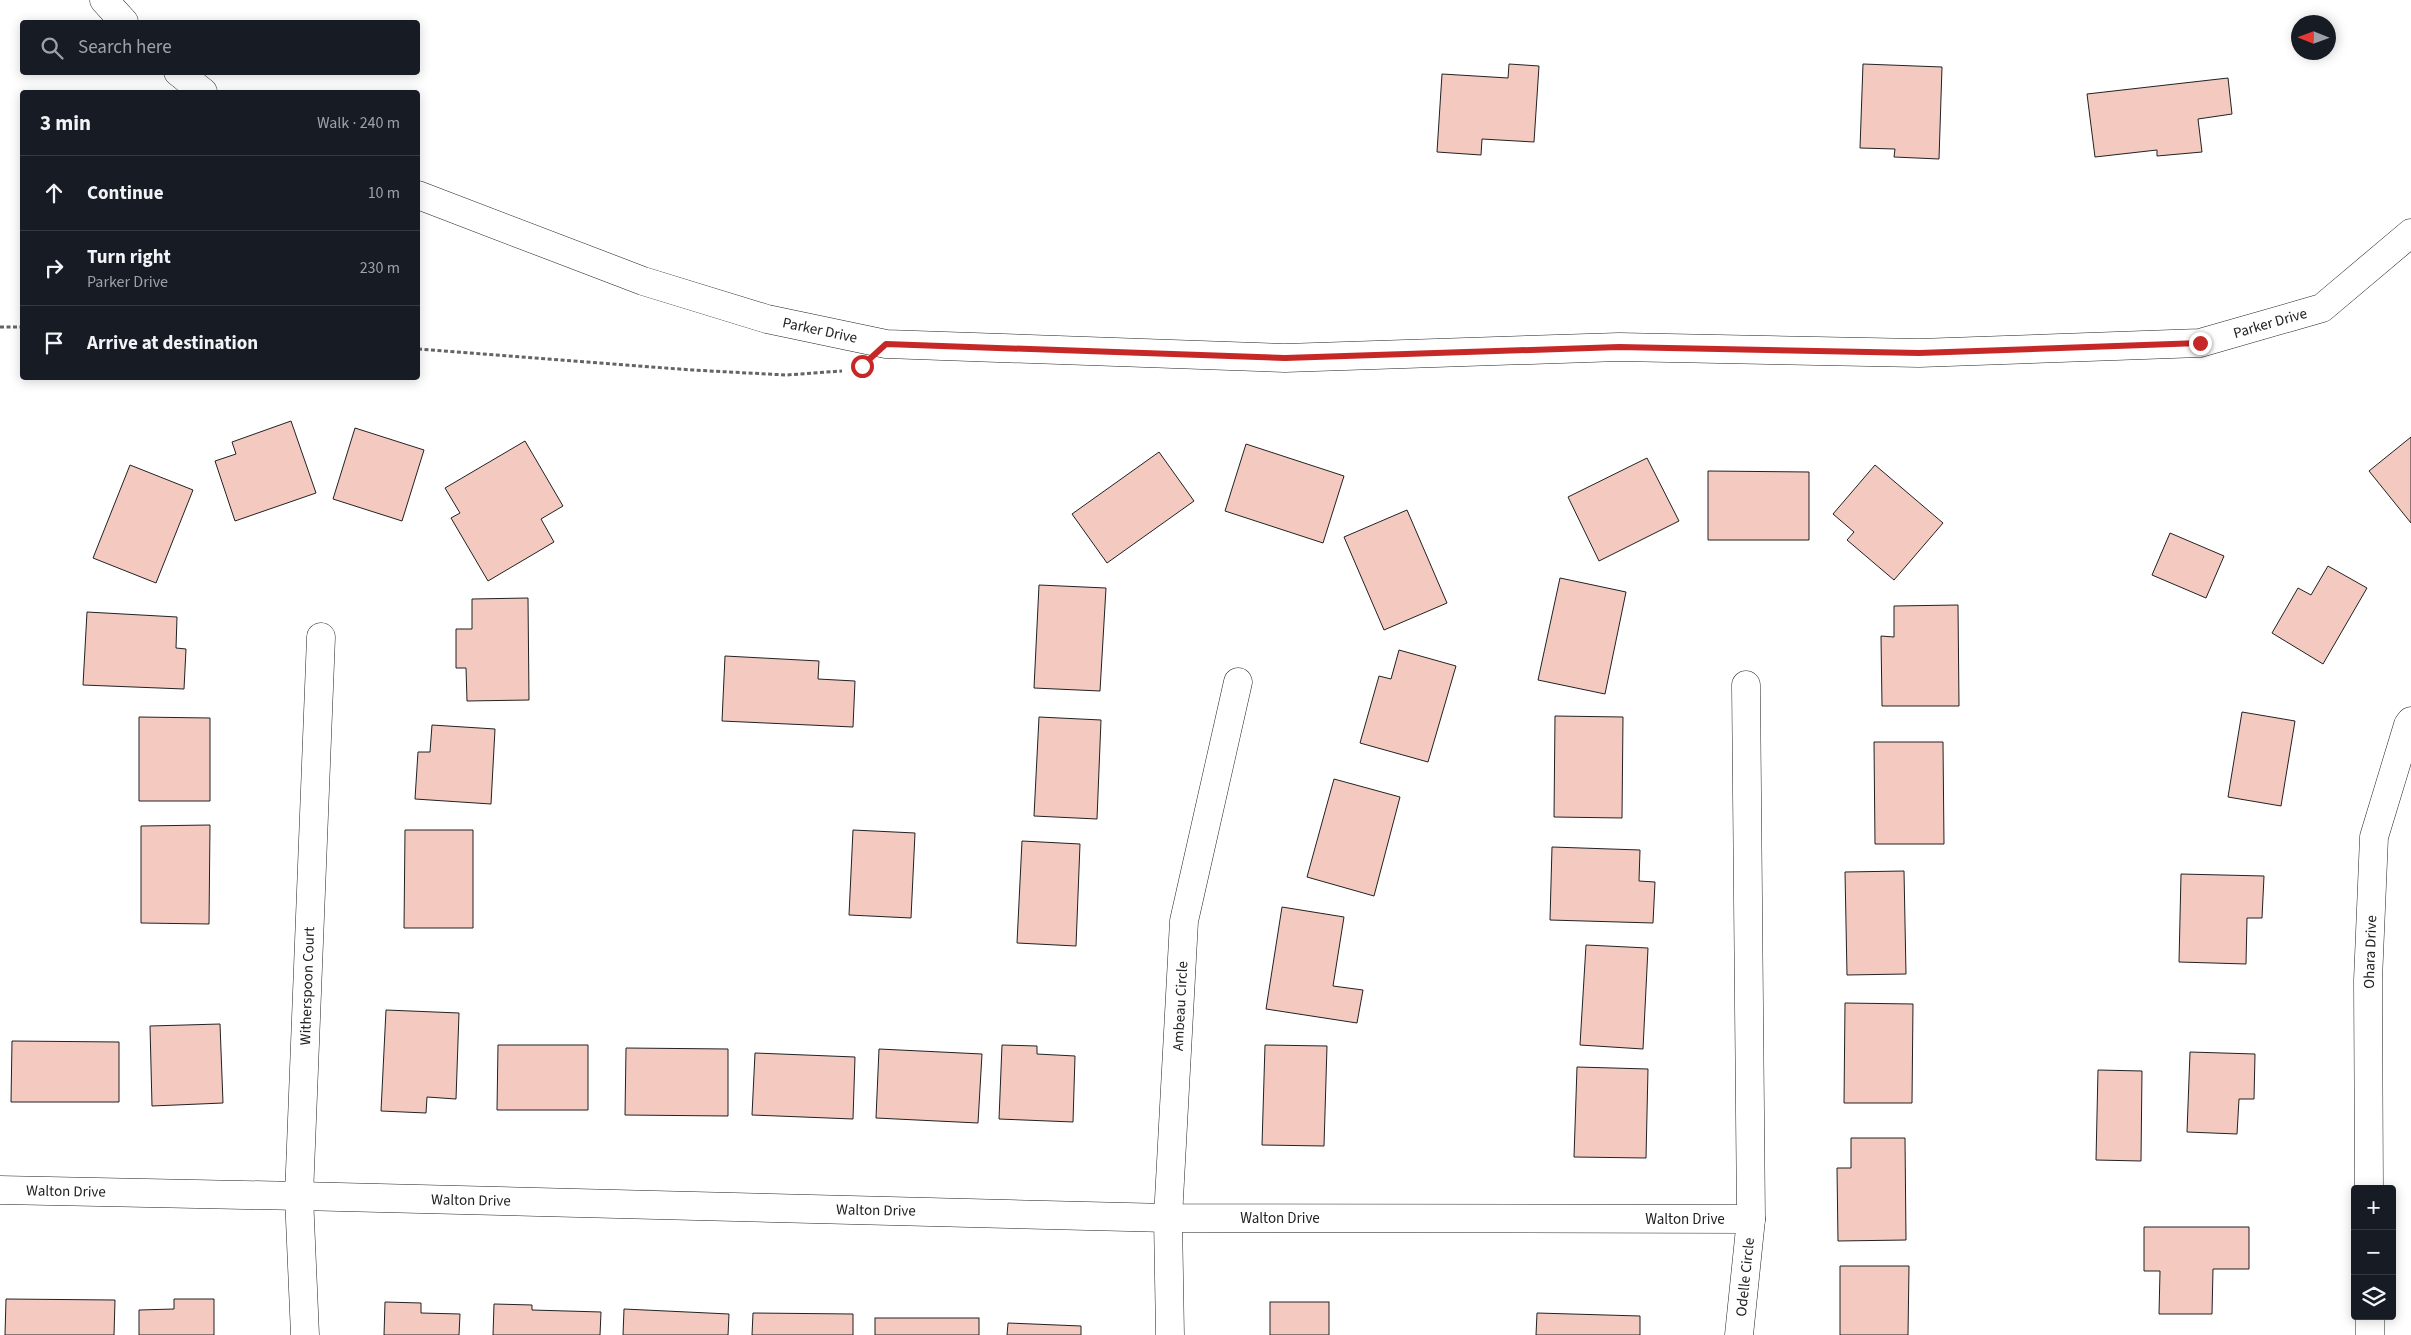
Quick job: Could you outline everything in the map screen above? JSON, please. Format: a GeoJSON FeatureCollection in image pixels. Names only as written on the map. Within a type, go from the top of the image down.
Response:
{"type":"FeatureCollection","features":[{"type":"Feature","properties":{"kind":"street"},"geometry":{"type":"LineString","coordinates":[[104,0],[122,20]]}},
{"type":"Feature","properties":{"kind":"street"},"geometry":{"type":"LineString","coordinates":[[182,75],[200,90]]}},
{"type":"Feature","properties":{"kind":"street","name":"Parker Drive"},"geometry":{"type":"LineString","coordinates":[[420,196],[643,281],[767,319],[886,344],[1285,358],[1619,347],[1919,353],[2200,343],[2322,308],[2411,233]]}},
{"type":"Feature","properties":{"kind":"street","name":"Witherspoon Court"},"geometry":{"type":"LineString","coordinates":[[305,1335],[298,1196],[321,637]]}},
{"type":"Feature","properties":{"kind":"street","name":"Ambeau Circle"},"geometry":{"type":"LineString","coordinates":[[1170,1335],[1168,1218],[1184,921],[1238,682]]}},
{"type":"Feature","properties":{"kind":"street","name":"Odelle Circle"},"geometry":{"type":"LineString","coordinates":[[1740,1335],[1751,1219],[1746,685]]}},
{"type":"Feature","properties":{"kind":"street","name":"Ohara Drive"},"geometry":{"type":"LineString","coordinates":[[2369,1185],[2368,980],[2374,838],[2408,725],[2411,721]]}},
{"type":"Feature","properties":{"kind":"street","name":"Walton Drive"},"geometry":{"type":"LineString","coordinates":[[0,1190],[1168,1218],[1751,1219]]}},
{"type":"Feature","properties":{"kind":"street"},"geometry":{"type":"LineString","coordinates":[[2370,1320],[2370,1335]]}},
{"type":"Feature","properties":{"kind":"path"},"geometry":{"type":"LineString","coordinates":[[0,327],[20,327]]}},
{"type":"Feature","properties":{"kind":"path"},"geometry":{"type":"LineString","coordinates":[[420,349],[786,375],[843,371]]}},
{"type":"Feature","properties":{"kind":"building"},"geometry":{"type":"Polygon","coordinates":[[[1509,64],[1539,66],[1534,142],[1482,139],[1481,155],[1437,152],[1442,74],[1508,78],[1509,64]]]}},
{"type":"Feature","properties":{"kind":"building"},"geometry":{"type":"Polygon","coordinates":[[[1863,64],[1942,67],[1939,159],[1894,157],[1895,149],[1860,148],[1863,64]]]}},
{"type":"Feature","properties":{"kind":"building"},"geometry":{"type":"Polygon","coordinates":[[[2228,78],[2232,114],[2198,119],[2202,152],[2157,156],[2157,150],[2095,157],[2087,94],[2228,78]]]}},
{"type":"Feature","properties":{"kind":"building"},"geometry":{"type":"Polygon","coordinates":[[[291,421],[316,493],[235,521],[215,461],[236,454],[232,442],[291,421]]]}},
{"type":"Feature","properties":{"kind":"building"},"geometry":{"type":"Polygon","coordinates":[[[355,428],[424,450],[402,521],[333,499],[355,428]]]}},
{"type":"Feature","properties":{"kind":"building"},"geometry":{"type":"Polygon","coordinates":[[[2411,437],[2411,523],[2369,471],[2411,437]]]}},
{"type":"Feature","properties":{"kind":"building"},"geometry":{"type":"Polygon","coordinates":[[[525,441],[563,506],[541,519],[554,542],[488,581],[451,518],[460,513],[445,488],[525,441]]]}},
{"type":"Feature","properties":{"kind":"building"},"geometry":{"type":"Polygon","coordinates":[[[1246,444],[1344,476],[1323,543],[1225,511],[1246,444]]]}},
{"type":"Feature","properties":{"kind":"building"},"geometry":{"type":"Polygon","coordinates":[[[1159,452],[1194,501],[1107,563],[1072,514],[1159,452]]]}},
{"type":"Feature","properties":{"kind":"building"},"geometry":{"type":"Polygon","coordinates":[[[1647,458],[1679,521],[1599,561],[1568,497],[1647,458]]]}},
{"type":"Feature","properties":{"kind":"building"},"geometry":{"type":"Polygon","coordinates":[[[130,465],[193,490],[156,583],[93,558],[130,465]]]}},
{"type":"Feature","properties":{"kind":"building"},"geometry":{"type":"Polygon","coordinates":[[[1875,465],[1943,523],[1894,580],[1847,540],[1854,532],[1833,514],[1875,465]]]}},
{"type":"Feature","properties":{"kind":"building"},"geometry":{"type":"Polygon","coordinates":[[[1708,471],[1809,472],[1809,540],[1708,540],[1708,471]]]}},
{"type":"Feature","properties":{"kind":"building"},"geometry":{"type":"Polygon","coordinates":[[[1407,510],[1447,603],[1384,630],[1344,537],[1407,510]]]}},
{"type":"Feature","properties":{"kind":"building"},"geometry":{"type":"Polygon","coordinates":[[[2170,533],[2224,556],[2206,598],[2152,575],[2170,533]]]}},
{"type":"Feature","properties":{"kind":"building"},"geometry":{"type":"Polygon","coordinates":[[[2328,566],[2367,588],[2323,664],[2272,633],[2298,588],[2311,595],[2328,566]]]}},
{"type":"Feature","properties":{"kind":"building"},"geometry":{"type":"Polygon","coordinates":[[[1560,578],[1626,592],[1605,694],[1538,680],[1560,578]]]}},
{"type":"Feature","properties":{"kind":"building"},"geometry":{"type":"Polygon","coordinates":[[[1039,585],[1106,588],[1100,691],[1034,688],[1039,585]]]}},
{"type":"Feature","properties":{"kind":"building"},"geometry":{"type":"Polygon","coordinates":[[[528,598],[529,700],[467,701],[466,668],[456,668],[456,629],[472,629],[472,599],[528,598]]]}},
{"type":"Feature","properties":{"kind":"building"},"geometry":{"type":"Polygon","coordinates":[[[1958,605],[1959,706],[1882,706],[1881,636],[1894,637],[1894,606],[1958,605]]]}},
{"type":"Feature","properties":{"kind":"building"},"geometry":{"type":"Polygon","coordinates":[[[87,612],[177,617],[176,648],[186,649],[184,689],[83,685],[87,612]]]}},
{"type":"Feature","properties":{"kind":"building"},"geometry":{"type":"Polygon","coordinates":[[[1399,650],[1456,666],[1428,762],[1360,743],[1379,676],[1391,679],[1399,650]]]}},
{"type":"Feature","properties":{"kind":"building"},"geometry":{"type":"Polygon","coordinates":[[[725,656],[819,661],[818,679],[855,681],[853,727],[722,721],[725,656]]]}},
{"type":"Feature","properties":{"kind":"building"},"geometry":{"type":"Polygon","coordinates":[[[2242,712],[2295,721],[2281,806],[2228,797],[2242,712]]]}},
{"type":"Feature","properties":{"kind":"building"},"geometry":{"type":"Polygon","coordinates":[[[1555,716],[1623,717],[1622,818],[1554,817],[1555,716]]]}},
{"type":"Feature","properties":{"kind":"building"},"geometry":{"type":"Polygon","coordinates":[[[139,717],[210,718],[210,801],[139,801],[139,717]]]}},
{"type":"Feature","properties":{"kind":"building"},"geometry":{"type":"Polygon","coordinates":[[[1039,717],[1101,720],[1097,819],[1034,816],[1039,717]]]}},
{"type":"Feature","properties":{"kind":"building"},"geometry":{"type":"Polygon","coordinates":[[[432,725],[495,729],[491,804],[415,799],[418,752],[430,752],[432,725]]]}},
{"type":"Feature","properties":{"kind":"building"},"geometry":{"type":"Polygon","coordinates":[[[1874,742],[1943,742],[1944,844],[1875,844],[1874,742]]]}},
{"type":"Feature","properties":{"kind":"building"},"geometry":{"type":"Polygon","coordinates":[[[1334,779],[1400,797],[1374,896],[1307,877],[1334,779]]]}},
{"type":"Feature","properties":{"kind":"building"},"geometry":{"type":"Polygon","coordinates":[[[210,825],[209,924],[141,923],[141,826],[210,825]]]}},
{"type":"Feature","properties":{"kind":"building"},"geometry":{"type":"Polygon","coordinates":[[[405,830],[473,830],[473,928],[404,928],[405,830]]]}},
{"type":"Feature","properties":{"kind":"building"},"geometry":{"type":"Polygon","coordinates":[[[853,830],[915,833],[911,918],[849,915],[853,830]]]}},
{"type":"Feature","properties":{"kind":"building"},"geometry":{"type":"Polygon","coordinates":[[[1022,841],[1080,844],[1076,946],[1017,943],[1022,841]]]}},
{"type":"Feature","properties":{"kind":"building"},"geometry":{"type":"Polygon","coordinates":[[[1552,847],[1640,850],[1639,881],[1655,882],[1653,923],[1550,920],[1552,847]]]}},
{"type":"Feature","properties":{"kind":"building"},"geometry":{"type":"Polygon","coordinates":[[[1904,871],[1906,974],[1847,975],[1845,872],[1904,871]]]}},
{"type":"Feature","properties":{"kind":"building"},"geometry":{"type":"Polygon","coordinates":[[[2181,874],[2264,876],[2262,918],[2247,918],[2246,964],[2179,962],[2181,874]]]}},
{"type":"Feature","properties":{"kind":"building"},"geometry":{"type":"Polygon","coordinates":[[[1282,907],[1344,917],[1333,986],[1363,990],[1357,1023],[1266,1009],[1282,907]]]}},
{"type":"Feature","properties":{"kind":"building"},"geometry":{"type":"Polygon","coordinates":[[[1586,945],[1648,948],[1643,1049],[1580,1045],[1586,945]]]}},
{"type":"Feature","properties":{"kind":"building"},"geometry":{"type":"Polygon","coordinates":[[[1845,1003],[1913,1004],[1912,1103],[1844,1103],[1845,1003]]]}},
{"type":"Feature","properties":{"kind":"building"},"geometry":{"type":"Polygon","coordinates":[[[386,1010],[459,1013],[456,1099],[427,1097],[426,1113],[381,1111],[386,1010]]]}},
{"type":"Feature","properties":{"kind":"building"},"geometry":{"type":"Polygon","coordinates":[[[220,1024],[223,1103],[152,1106],[150,1026],[220,1024]]]}},
{"type":"Feature","properties":{"kind":"building"},"geometry":{"type":"Polygon","coordinates":[[[12,1041],[119,1042],[119,1102],[11,1102],[12,1041]]]}},
{"type":"Feature","properties":{"kind":"building"},"geometry":{"type":"Polygon","coordinates":[[[498,1045],[588,1045],[588,1110],[497,1110],[498,1045]]]}},
{"type":"Feature","properties":{"kind":"building"},"geometry":{"type":"Polygon","coordinates":[[[1002,1045],[1037,1046],[1037,1054],[1075,1056],[1073,1122],[999,1119],[1002,1045]]]}},
{"type":"Feature","properties":{"kind":"building"},"geometry":{"type":"Polygon","coordinates":[[[1265,1045],[1327,1046],[1324,1146],[1262,1145],[1265,1045]]]}},
{"type":"Feature","properties":{"kind":"building"},"geometry":{"type":"Polygon","coordinates":[[[626,1048],[728,1049],[728,1116],[625,1115],[626,1048]]]}},
{"type":"Feature","properties":{"kind":"building"},"geometry":{"type":"Polygon","coordinates":[[[879,1049],[982,1054],[978,1123],[876,1118],[879,1049]]]}},
{"type":"Feature","properties":{"kind":"building"},"geometry":{"type":"Polygon","coordinates":[[[2190,1052],[2255,1054],[2254,1099],[2239,1099],[2237,1134],[2187,1132],[2190,1052]]]}},
{"type":"Feature","properties":{"kind":"building"},"geometry":{"type":"Polygon","coordinates":[[[755,1053],[855,1057],[853,1119],[752,1115],[755,1053]]]}},
{"type":"Feature","properties":{"kind":"building"},"geometry":{"type":"Polygon","coordinates":[[[1577,1067],[1648,1069],[1646,1158],[1574,1157],[1577,1067]]]}},
{"type":"Feature","properties":{"kind":"building"},"geometry":{"type":"Polygon","coordinates":[[[2098,1070],[2142,1071],[2141,1161],[2096,1160],[2098,1070]]]}},
{"type":"Feature","properties":{"kind":"building"},"geometry":{"type":"Polygon","coordinates":[[[1851,1138],[1905,1138],[1906,1240],[1838,1241],[1837,1168],[1851,1168],[1851,1138]]]}},
{"type":"Feature","properties":{"kind":"building"},"geometry":{"type":"Polygon","coordinates":[[[2144,1227],[2249,1227],[2249,1269],[2213,1269],[2212,1314],[2159,1314],[2160,1271],[2144,1271],[2144,1227]]]}},
{"type":"Feature","properties":{"kind":"building"},"geometry":{"type":"Polygon","coordinates":[[[1840,1266],[1909,1266],[1908,1335],[1840,1335],[1840,1266]]]}},
{"type":"Feature","properties":{"kind":"building"},"geometry":{"type":"Polygon","coordinates":[[[6,1299],[115,1300],[114,1335],[5,1335],[6,1299]]]}},
{"type":"Feature","properties":{"kind":"building"},"geometry":{"type":"Polygon","coordinates":[[[174,1299],[214,1299],[214,1335],[139,1335],[139,1310],[174,1309],[174,1299]]]}},
{"type":"Feature","properties":{"kind":"building"},"geometry":{"type":"Polygon","coordinates":[[[385,1302],[421,1303],[421,1313],[460,1314],[459,1335],[384,1335],[385,1302]]]}},
{"type":"Feature","properties":{"kind":"building"},"geometry":{"type":"Polygon","coordinates":[[[1270,1302],[1329,1302],[1329,1335],[1270,1335],[1270,1302]]]}},
{"type":"Feature","properties":{"kind":"building"},"geometry":{"type":"Polygon","coordinates":[[[494,1304],[532,1305],[532,1310],[601,1312],[600,1335],[493,1335],[494,1304]]]}},
{"type":"Feature","properties":{"kind":"building"},"geometry":{"type":"Polygon","coordinates":[[[624,1309],[729,1314],[728,1335],[623,1335],[624,1309]]]}},
{"type":"Feature","properties":{"kind":"building"},"geometry":{"type":"Polygon","coordinates":[[[753,1313],[853,1314],[853,1335],[752,1335],[753,1313]]]}},
{"type":"Feature","properties":{"kind":"building"},"geometry":{"type":"Polygon","coordinates":[[[1537,1313],[1640,1316],[1640,1335],[1536,1335],[1537,1313]]]}},
{"type":"Feature","properties":{"kind":"building"},"geometry":{"type":"Polygon","coordinates":[[[875,1318],[979,1318],[979,1335],[875,1335],[875,1318]]]}},
{"type":"Feature","properties":{"kind":"building"},"geometry":{"type":"Polygon","coordinates":[[[1008,1323],[1081,1326],[1081,1335],[1007,1335],[1008,1323]]]}},
{"type":"Feature","properties":{"kind":"route"},"geometry":{"type":"LineString","coordinates":[[862,366],[886,344],[1285,358],[1619,347],[1919,353],[2200,343]]}}]}
